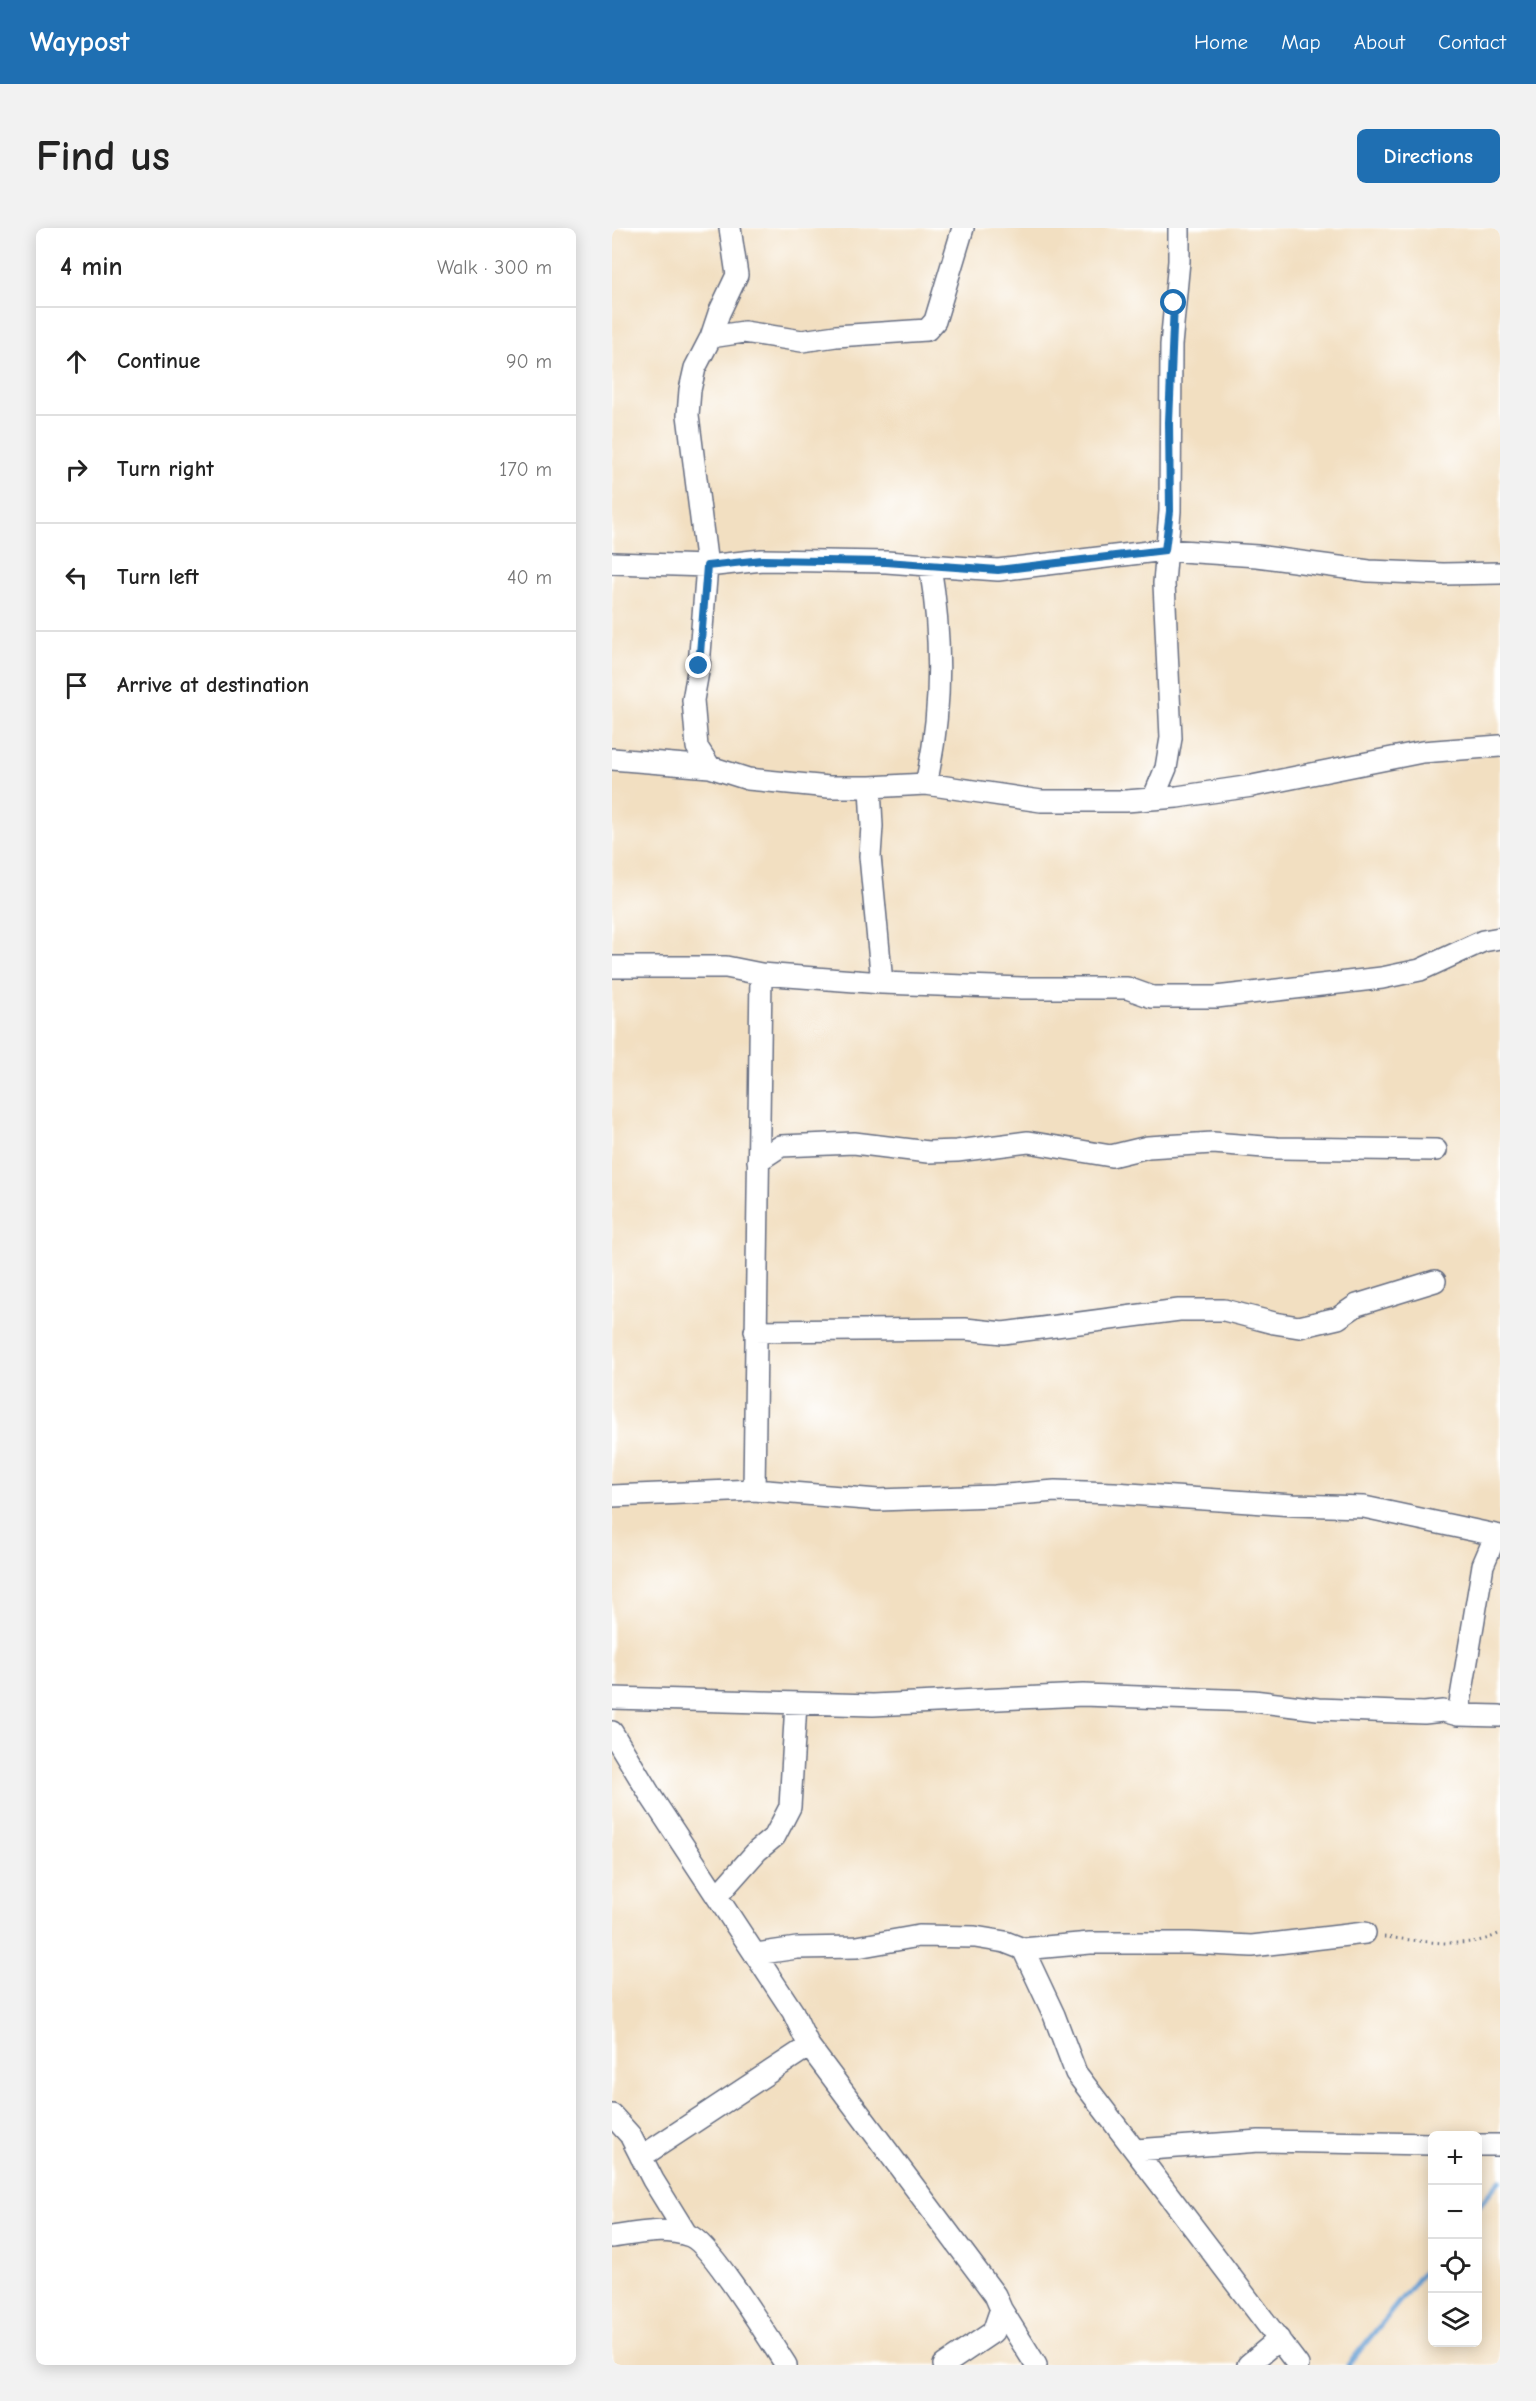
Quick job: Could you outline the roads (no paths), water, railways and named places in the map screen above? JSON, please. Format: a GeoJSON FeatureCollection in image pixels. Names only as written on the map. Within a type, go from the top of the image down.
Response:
{"type":"FeatureCollection","features":[{"type":"Feature","properties":{"kind":"street"},"geometry":{"type":"LineString","coordinates":[[710,767],[697,747],[693,700],[699,666],[707,566],[688,415],[695,368],[711,337],[719,313],[737,275],[729,228]]}},
{"type":"Feature","properties":{"kind":"street"},"geometry":{"type":"LineString","coordinates":[[711,337],[744,332],[802,342],[836,336],[927,330],[935,321],[963,228]]}},
{"type":"Feature","properties":{"kind":"street"},"geometry":{"type":"LineString","coordinates":[[1153,799],[1166,768],[1171,738],[1164,583],[1170,511],[1171,345],[1179,261],[1179,228]]}},
{"type":"Feature","properties":{"kind":"street"},"geometry":{"type":"LineString","coordinates":[[612,563],[707,566],[762,560],[886,562],[998,570],[1165,550],[1257,556],[1369,571],[1443,574],[1500,573]]}},
{"type":"Feature","properties":{"kind":"street"},"geometry":{"type":"LineString","coordinates":[[926,784],[933,747],[939,665],[936,603],[930,566]]}},
{"type":"Feature","properties":{"kind":"street"},"geometry":{"type":"LineString","coordinates":[[612,759],[710,767],[748,779],[829,787],[926,784],[1041,801],[1153,799],[1252,786],[1422,752],[1500,746]]}},
{"type":"Feature","properties":{"kind":"street"},"geometry":{"type":"LineString","coordinates":[[870,787],[872,826],[870,856],[882,983]]}},
{"type":"Feature","properties":{"kind":"street"},"geometry":{"type":"LineString","coordinates":[[612,967],[726,967],[761,974],[882,983],[1022,988],[1127,988],[1152,997],[1216,997],[1382,978],[1420,970],[1483,941],[1500,938]]}},
{"type":"Feature","properties":{"kind":"street"},"geometry":{"type":"LineString","coordinates":[[754,1490],[761,974]]}},
{"type":"Feature","properties":{"kind":"street"},"geometry":{"type":"LineString","coordinates":[[758,1161],[781,1146],[842,1143],[900,1147],[928,1152],[957,1151],[1028,1142],[1111,1156],[1148,1147],[1213,1143],[1277,1148],[1436,1150]]}},
{"type":"Feature","properties":{"kind":"street"},"geometry":{"type":"LineString","coordinates":[[755,1331],[965,1329],[1003,1333],[1179,1310],[1224,1310],[1299,1327],[1338,1318],[1357,1305],[1435,1281]]}},
{"type":"Feature","properties":{"kind":"street"},"geometry":{"type":"LineString","coordinates":[[612,1496],[754,1490],[878,1500],[994,1496],[1055,1491],[1364,1507],[1500,1536]]}},
{"type":"Feature","properties":{"kind":"street"},"geometry":{"type":"LineString","coordinates":[[1458,1715],[1483,1565],[1491,1544],[1500,1536]]}},
{"type":"Feature","properties":{"kind":"street"},"geometry":{"type":"LineString","coordinates":[[612,1698],[873,1706],[1083,1695],[1253,1701],[1318,1709],[1424,1713],[1443,1711],[1458,1715],[1500,1716]]}},
{"type":"Feature","properties":{"kind":"street"},"geometry":{"type":"LineString","coordinates":[[717,1896],[757,1851],[775,1836],[789,1807],[796,1703]]}},
{"type":"Feature","properties":{"kind":"street"},"geometry":{"type":"LineString","coordinates":[[612,1732],[652,1798],[793,2012],[809,2046],[995,2295],[1001,2309],[1036,2365]]}},
{"type":"Feature","properties":{"kind":"street"},"geometry":{"type":"LineString","coordinates":[[756,1954],[797,1948],[857,1947],[919,1936],[975,1937],[1005,1942],[1023,1949],[1090,1943],[1189,1943],[1252,1946],[1360,1933]]}},
{"type":"Feature","properties":{"kind":"street"},"geometry":{"type":"LineString","coordinates":[[1023,1949],[1054,2015],[1076,2073],[1298,2365]]}},
{"type":"Feature","properties":{"kind":"street"},"geometry":{"type":"LineString","coordinates":[[641,2157],[809,2046]]}},
{"type":"Feature","properties":{"kind":"street"},"geometry":{"type":"LineString","coordinates":[[612,2115],[630,2135],[687,2235]]}},
{"type":"Feature","properties":{"kind":"street"},"geometry":{"type":"LineString","coordinates":[[1136,2150],[1259,2141],[1428,2144]]}},
{"type":"Feature","properties":{"kind":"street"},"geometry":{"type":"LineString","coordinates":[[1482,2145],[1500,2145]]}},
{"type":"Feature","properties":{"kind":"street"},"geometry":{"type":"LineString","coordinates":[[612,2237],[660,2230],[692,2236],[716,2262],[786,2365]]}},
{"type":"Feature","properties":{"kind":"street"},"geometry":{"type":"LineString","coordinates":[[944,2365],[993,2332],[1001,2309]]}},
{"type":"Feature","properties":{"kind":"street"},"geometry":{"type":"LineString","coordinates":[[1248,2365],[1279,2339]]}},
{"type":"Feature","properties":{"kind":"waterway"},"geometry":{"type":"LineString","coordinates":[[1482,2202],[1500,2180]]}},
{"type":"Feature","properties":{"kind":"waterway"},"geometry":{"type":"LineString","coordinates":[[1348,2365],[1428,2266]]}}]}
